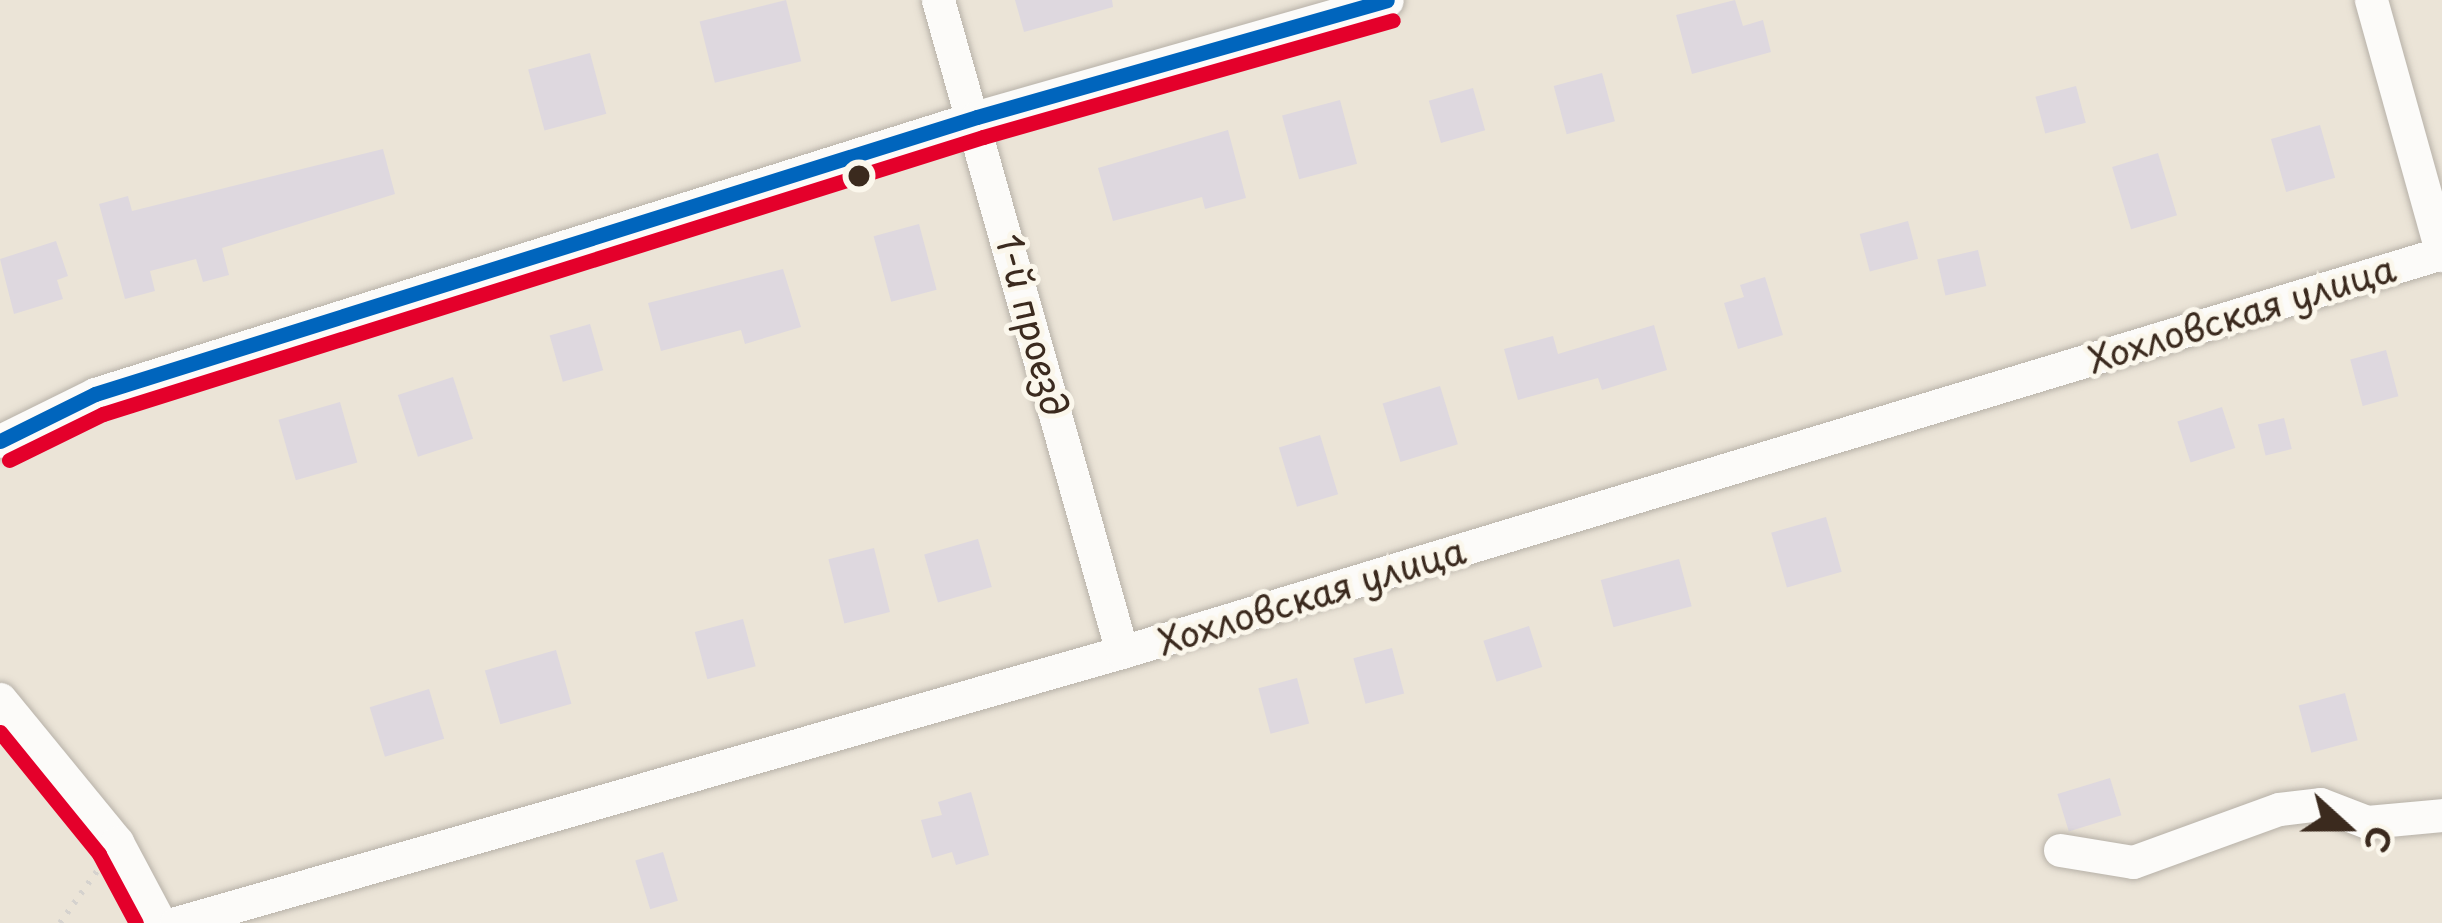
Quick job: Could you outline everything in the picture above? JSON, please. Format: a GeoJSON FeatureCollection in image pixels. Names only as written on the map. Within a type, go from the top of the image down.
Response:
{"type":"FeatureCollection","features":[{"type":"Feature","properties":{"kind":"street","name":"1-й проезд"},"geometry":{"type":"LineString","coordinates":[[938,0],[977,117],[1122,652]]}},
{"type":"Feature","properties":{"kind":"street"},"geometry":{"type":"LineString","coordinates":[[0,441],[95,394],[977,117],[1387,0]]}},
{"type":"Feature","properties":{"kind":"street"},"geometry":{"type":"LineString","coordinates":[[2371,0],[2442,253]]}},
{"type":"Feature","properties":{"kind":"street","name":"Хохловская улица"},"geometry":{"type":"LineString","coordinates":[[176,923],[1122,652],[2442,253]]}},
{"type":"Feature","properties":{"kind":"street"},"geometry":{"type":"LineString","coordinates":[[0,699],[117,842],[160,923]]}},
{"type":"Feature","properties":{"kind":"street"},"geometry":{"type":"LineString","coordinates":[[2060,850],[2133,862],[2279,809],[2320,804],[2367,822],[2442,814]]}},
{"type":"Feature","properties":{"kind":"path"},"geometry":{"type":"LineString","coordinates":[[60,923],[117,842]]}},
{"type":"Feature","properties":{"kind":"building"},"geometry":{"type":"Polygon","coordinates":[[[786,0],[801,61],[715,83],[700,22],[786,0]]]}},
{"type":"Feature","properties":{"kind":"building"},"geometry":{"type":"Polygon","coordinates":[[[1015,0],[1112,0],[1113,7],[1024,32],[1015,0]]]}},
{"type":"Feature","properties":{"kind":"building"},"geometry":{"type":"Polygon","coordinates":[[[1735,0],[1743,26],[1763,20],[1771,52],[1692,74],[1676,15],[1735,0]]]}},
{"type":"Feature","properties":{"kind":"building"},"geometry":{"type":"Polygon","coordinates":[[[590,53],[606,114],[544,130],[528,70],[590,53]]]}},
{"type":"Feature","properties":{"kind":"building"},"geometry":{"type":"Polygon","coordinates":[[[1602,73],[1615,121],[1567,134],[1554,86],[1602,73]]]}},
{"type":"Feature","properties":{"kind":"building"},"geometry":{"type":"Polygon","coordinates":[[[2076,86],[2086,123],[2045,134],[2035,97],[2076,86]]]}},
{"type":"Feature","properties":{"kind":"building"},"geometry":{"type":"Polygon","coordinates":[[[1473,88],[1485,130],[1441,143],[1429,101],[1473,88]]]}},
{"type":"Feature","properties":{"kind":"building"},"geometry":{"type":"Polygon","coordinates":[[[1340,100],[1357,164],[1299,179],[1282,116],[1340,100]]]}},
{"type":"Feature","properties":{"kind":"building"},"geometry":{"type":"Polygon","coordinates":[[[2320,125],[2335,178],[2286,192],[2271,139],[2320,125]]]}},
{"type":"Feature","properties":{"kind":"building"},"geometry":{"type":"Polygon","coordinates":[[[1228,130],[1246,198],[1205,209],[1202,197],[1113,221],[1098,168],[1228,130]]]}},
{"type":"Feature","properties":{"kind":"building"},"geometry":{"type":"Polygon","coordinates":[[[383,149],[395,194],[222,248],[229,275],[203,282],[196,259],[150,271],[155,291],[125,299],[99,204],[128,196],[132,211],[383,149]]]}},
{"type":"Feature","properties":{"kind":"building"},"geometry":{"type":"Polygon","coordinates":[[[2158,153],[2177,215],[2131,229],[2112,167],[2158,153]]]}},
{"type":"Feature","properties":{"kind":"building"},"geometry":{"type":"Polygon","coordinates":[[[1908,221],[1918,259],[1870,272],[1860,234],[1908,221]]]}},
{"type":"Feature","properties":{"kind":"building"},"geometry":{"type":"Polygon","coordinates":[[[919,224],[937,290],[891,302],[874,236],[919,224]]]}},
{"type":"Feature","properties":{"kind":"building"},"geometry":{"type":"Polygon","coordinates":[[[56,241],[68,276],[57,280],[63,299],[14,314],[0,259],[56,241]]]}},
{"type":"Feature","properties":{"kind":"building"},"geometry":{"type":"Polygon","coordinates":[[[1978,250],[1986,286],[1945,295],[1937,259],[1978,250]]]}},
{"type":"Feature","properties":{"kind":"building"},"geometry":{"type":"Polygon","coordinates":[[[783,269],[801,327],[745,344],[741,330],[661,351],[648,303],[783,269]]]}},
{"type":"Feature","properties":{"kind":"building"},"geometry":{"type":"Polygon","coordinates":[[[1765,277],[1783,335],[1738,349],[1724,303],[1744,297],[1740,285],[1765,277]]]}},
{"type":"Feature","properties":{"kind":"building"},"geometry":{"type":"Polygon","coordinates":[[[590,324],[603,370],[563,382],[550,336],[590,324]]]}},
{"type":"Feature","properties":{"kind":"building"},"geometry":{"type":"Polygon","coordinates":[[[1654,325],[1667,370],[1602,390],[1598,378],[1518,400],[1504,349],[1553,336],[1558,354],[1654,325]]]}},
{"type":"Feature","properties":{"kind":"building"},"geometry":{"type":"Polygon","coordinates":[[[2386,350],[2398,396],[2363,406],[2350,360],[2386,350]]]}},
{"type":"Feature","properties":{"kind":"building"},"geometry":{"type":"Polygon","coordinates":[[[453,377],[473,439],[418,457],[398,395],[453,377]]]}},
{"type":"Feature","properties":{"kind":"building"},"geometry":{"type":"Polygon","coordinates":[[[1440,386],[1458,444],[1400,462],[1383,404],[1440,386]]]}},
{"type":"Feature","properties":{"kind":"building"},"geometry":{"type":"Polygon","coordinates":[[[340,402],[357,463],[296,480],[278,420],[340,402]]]}},
{"type":"Feature","properties":{"kind":"building"},"geometry":{"type":"Polygon","coordinates":[[[2222,407],[2235,448],[2191,462],[2177,422],[2222,407]]]}},
{"type":"Feature","properties":{"kind":"building"},"geometry":{"type":"Polygon","coordinates":[[[2284,418],[2292,449],[2266,456],[2258,425],[2284,418]]]}},
{"type":"Feature","properties":{"kind":"building"},"geometry":{"type":"Polygon","coordinates":[[[1320,435],[1338,494],[1297,507],[1279,448],[1320,435]]]}},
{"type":"Feature","properties":{"kind":"building"},"geometry":{"type":"Polygon","coordinates":[[[1826,517],[1842,572],[1787,588],[1771,533],[1826,517]]]}},
{"type":"Feature","properties":{"kind":"building"},"geometry":{"type":"Polygon","coordinates":[[[978,539],[992,587],[938,602],[924,554],[978,539]]]}},
{"type":"Feature","properties":{"kind":"building"},"geometry":{"type":"Polygon","coordinates":[[[874,548],[890,612],[844,623],[828,559],[874,548]]]}},
{"type":"Feature","properties":{"kind":"building"},"geometry":{"type":"Polygon","coordinates":[[[1679,559],[1692,606],[1613,627],[1601,580],[1679,559]]]}},
{"type":"Feature","properties":{"kind":"building"},"geometry":{"type":"Polygon","coordinates":[[[743,619],[756,666],[707,679],[695,632],[743,619]]]}},
{"type":"Feature","properties":{"kind":"building"},"geometry":{"type":"Polygon","coordinates":[[[1529,626],[1542,667],[1497,682],[1483,641],[1529,626]]]}},
{"type":"Feature","properties":{"kind":"building"},"geometry":{"type":"Polygon","coordinates":[[[1392,648],[1404,693],[1366,704],[1353,658],[1392,648]]]}},
{"type":"Feature","properties":{"kind":"building"},"geometry":{"type":"Polygon","coordinates":[[[556,650],[571,704],[500,724],[485,670],[556,650]]]}},
{"type":"Feature","properties":{"kind":"building"},"geometry":{"type":"Polygon","coordinates":[[[1297,678],[1309,723],[1271,734],[1258,688],[1297,678]]]}},
{"type":"Feature","properties":{"kind":"building"},"geometry":{"type":"Polygon","coordinates":[[[429,689],[444,739],[385,757],[370,707],[429,689]]]}},
{"type":"Feature","properties":{"kind":"building"},"geometry":{"type":"Polygon","coordinates":[[[2345,693],[2358,740],[2311,753],[2299,705],[2345,693]]]}},
{"type":"Feature","properties":{"kind":"building"},"geometry":{"type":"Polygon","coordinates":[[[2110,778],[2121,815],[2069,831],[2057,794],[2110,778]]]}},
{"type":"Feature","properties":{"kind":"building"},"geometry":{"type":"Polygon","coordinates":[[[971,792],[989,855],[956,865],[952,852],[932,858],[921,820],[942,815],[938,802],[971,792]]]}},
{"type":"Feature","properties":{"kind":"building"},"geometry":{"type":"Polygon","coordinates":[[[663,852],[678,901],[650,909],[635,860],[663,852]]]}},
{"type":"Feature","properties":{"kind":"transit line"},"geometry":{"type":"LineString","coordinates":[[0,441],[95,394],[977,117],[1387,0]]}},
{"type":"Feature","properties":{"kind":"transit line"},"geometry":{"type":"LineString","coordinates":[[9,460],[103,414],[983,137],[1393,20]]}},
{"type":"Feature","properties":{"kind":"transit line"},"geometry":{"type":"LineString","coordinates":[[0,732],[99,854],[136,923]]}}]}
